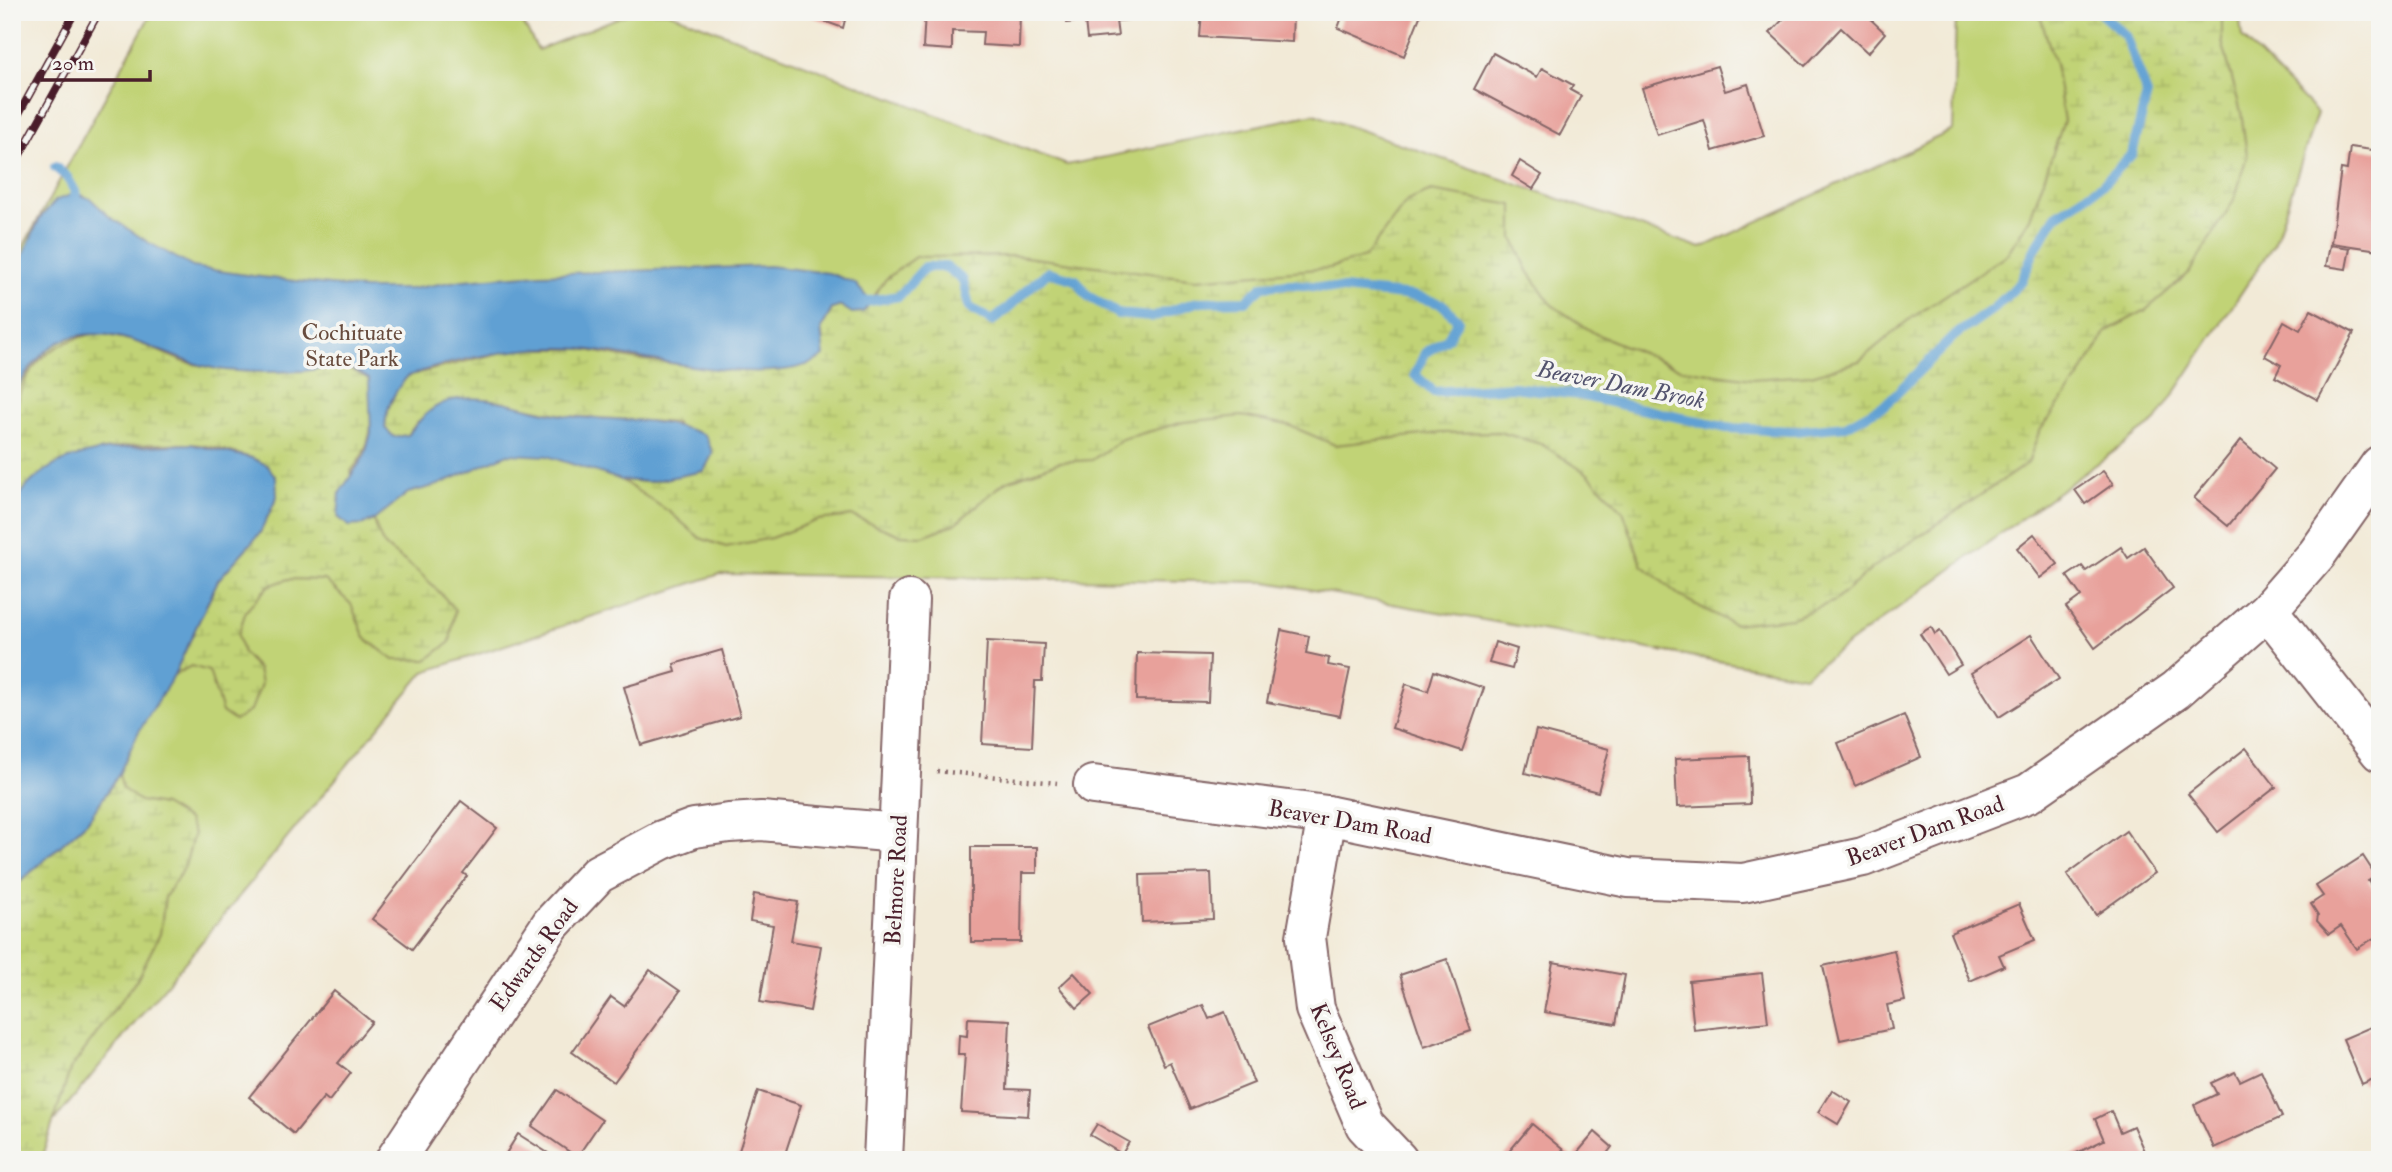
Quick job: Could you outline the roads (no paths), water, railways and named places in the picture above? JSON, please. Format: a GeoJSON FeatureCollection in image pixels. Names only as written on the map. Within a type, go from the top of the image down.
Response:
{"type":"FeatureCollection","features":[{"type":"Feature","properties":{"kind":"street","name":"Beaver Dam Road"},"geometry":{"type":"LineString","coordinates":[[1102,786],[1327,815],[1628,878],[1743,883],[1863,857],[2029,793],[2176,690],[2267,610],[2317,554],[2380,465]]}},
{"type":"Feature","properties":{"kind":"street","name":"Belmore Road"},"geometry":{"type":"LineString","coordinates":[[883,1160],[909,600]]}},
{"type":"Feature","properties":{"kind":"street"},"geometry":{"type":"LineString","coordinates":[[2267,610],[2380,752]]}},
{"type":"Feature","properties":{"kind":"street","name":"Kelsey Road"},"geometry":{"type":"LineString","coordinates":[[1327,815],[1306,937],[1315,1009],[1366,1125],[1398,1160]]}},
{"type":"Feature","properties":{"kind":"street","name":"Edwards Road"},"geometry":{"type":"LineString","coordinates":[[395,1160],[551,924],[598,874],[662,840],[694,828],[729,823],[761,821],[898,833]]}},
{"type":"Feature","properties":{"kind":"water"},"geometry":{"type":"Polygon","coordinates":[[[76,193],[91,199],[110,217],[193,267],[253,276],[364,289],[410,289],[463,280],[539,274],[769,266],[829,273],[855,283],[871,302],[863,312],[852,313],[841,306],[832,309],[821,329],[824,356],[802,366],[774,371],[707,368],[607,352],[562,348],[494,354],[448,363],[408,376],[395,394],[387,413],[385,428],[394,437],[408,435],[423,416],[442,403],[472,398],[500,401],[568,416],[670,424],[705,435],[713,453],[704,471],[649,482],[621,480],[547,456],[508,454],[438,485],[408,493],[374,520],[363,525],[349,526],[338,517],[340,492],[365,455],[371,433],[369,379],[352,369],[336,366],[271,372],[217,369],[180,359],[144,344],[107,335],[88,334],[59,342],[42,355],[21,381],[12,399],[12,279],[40,218],[56,200],[76,193]]]}},
{"type":"Feature","properties":{"kind":"water"},"geometry":{"type":"Polygon","coordinates":[[[190,444],[252,458],[267,465],[276,477],[277,497],[260,533],[218,580],[174,675],[138,733],[119,774],[87,822],[12,889],[12,510],[26,488],[44,472],[65,460],[115,449],[190,444]]]}},
{"type":"Feature","properties":{"kind":"waterway","name":"Beaver Dam Brook"},"geometry":{"type":"LineString","coordinates":[[858,303],[899,296],[925,267],[946,267],[963,280],[969,307],[992,321],[1049,272],[1076,280],[1088,296],[1118,314],[1152,317],[1197,302],[1246,301],[1263,286],[1291,284],[1414,296],[1442,304],[1458,320],[1448,338],[1425,353],[1415,375],[1434,392],[1513,387],[1579,395],[1727,428],[1793,431],[1846,426],[1886,404],[1954,336],[1993,309],[2021,282],[2035,249],[2056,216],[2101,186],[2132,154],[2147,94],[2125,35],[2099,12]]}},
{"type":"Feature","properties":{"kind":"waterway"},"geometry":{"type":"LineString","coordinates":[[55,167],[67,177],[76,193],[71,206]]}},
{"type":"Feature","properties":{"kind":"railway"},"geometry":{"type":"LineString","coordinates":[[12,126],[75,12]]}},
{"type":"Feature","properties":{"kind":"railway"},"geometry":{"type":"LineString","coordinates":[[12,169],[99,12]]}},
{"type":"Feature","properties":{"kind":"park label","name":"Cochituate State Park"},"geometry":{"type":"Point","coordinates":[352,345]}}]}
